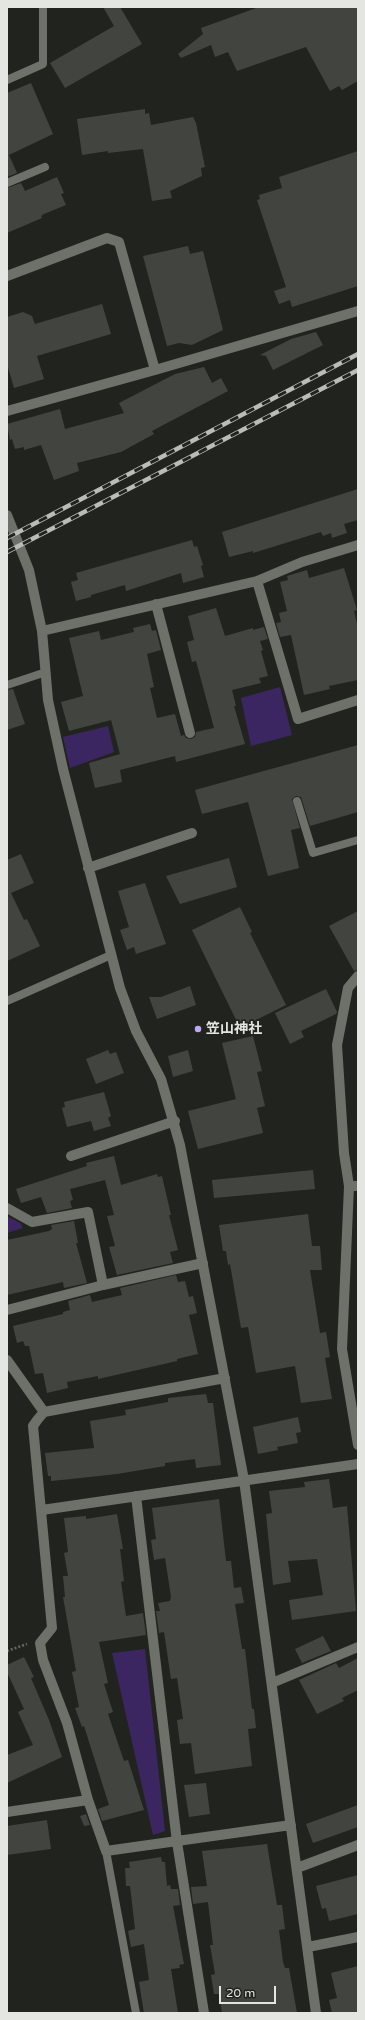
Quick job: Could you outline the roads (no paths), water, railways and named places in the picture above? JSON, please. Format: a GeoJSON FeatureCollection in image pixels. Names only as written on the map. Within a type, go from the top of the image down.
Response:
{"type":"FeatureCollection","features":[{"type":"Feature","properties":{"kind":"street"},"geometry":{"type":"LineString","coordinates":[[7,276],[107,238],[119,242],[155,370]]}},
{"type":"Feature","properties":{"kind":"street"},"geometry":{"type":"LineString","coordinates":[[7,411],[358,311]]}},
{"type":"Feature","properties":{"kind":"street"},"geometry":{"type":"LineString","coordinates":[[7,515],[29,570],[42,631],[48,700],[61,761],[120,988],[136,1031],[161,1079],[175,1121],[244,1480],[316,2013]]}},
{"type":"Feature","properties":{"kind":"street"},"geometry":{"type":"LineString","coordinates":[[42,631],[257,581],[302,562],[358,546]]}},
{"type":"Feature","properties":{"kind":"street"},"geometry":{"type":"LineString","coordinates":[[257,581],[298,719],[358,700]]}},
{"type":"Feature","properties":{"kind":"street"},"geometry":{"type":"LineString","coordinates":[[156,604],[190,733]]}},
{"type":"Feature","properties":{"kind":"street"},"geometry":{"type":"LineString","coordinates":[[88,868],[192,833]]}},
{"type":"Feature","properties":{"kind":"street"},"geometry":{"type":"LineString","coordinates":[[358,976],[348,988],[337,1045],[344,1153],[354,1186],[342,1349],[358,1445]]}},
{"type":"Feature","properties":{"kind":"street"},"geometry":{"type":"LineString","coordinates":[[71,1156],[175,1121]]}},
{"type":"Feature","properties":{"kind":"street"},"geometry":{"type":"LineString","coordinates":[[7,1208],[32,1222],[88,1212],[103,1285]]}},
{"type":"Feature","properties":{"kind":"street"},"geometry":{"type":"LineString","coordinates":[[7,1310],[103,1285],[203,1263]]}},
{"type":"Feature","properties":{"kind":"street"},"geometry":{"type":"LineString","coordinates":[[7,1360],[44,1412]]}},
{"type":"Feature","properties":{"kind":"street"},"geometry":{"type":"LineString","coordinates":[[225,1378],[44,1412],[33,1426],[52,1628],[40,1643],[43,1660],[67,1723],[88,1800],[106,1851],[291,1826]]}},
{"type":"Feature","properties":{"kind":"street"},"geometry":{"type":"LineString","coordinates":[[42,1510],[358,1464]]}},
{"type":"Feature","properties":{"kind":"street"},"geometry":{"type":"LineString","coordinates":[[136,1496],[177,1842],[204,2013]]}},
{"type":"Feature","properties":{"kind":"street"},"geometry":{"type":"LineString","coordinates":[[272,1683],[358,1647]]}},
{"type":"Feature","properties":{"kind":"street"},"geometry":{"type":"LineString","coordinates":[[7,1812],[88,1800]]}},
{"type":"Feature","properties":{"kind":"street"},"geometry":{"type":"LineString","coordinates":[[297,1868],[358,1845]]}},
{"type":"Feature","properties":{"kind":"street"},"geometry":{"type":"LineString","coordinates":[[308,1948],[358,1937]]}},
{"type":"Feature","properties":{"kind":"lane"},"geometry":{"type":"LineString","coordinates":[[7,80],[44,64],[43,7]]}},
{"type":"Feature","properties":{"kind":"lane"},"geometry":{"type":"LineString","coordinates":[[7,183],[45,167]]}},
{"type":"Feature","properties":{"kind":"lane"},"geometry":{"type":"LineString","coordinates":[[7,685],[46,672]]}},
{"type":"Feature","properties":{"kind":"lane"},"geometry":{"type":"LineString","coordinates":[[297,801],[313,853],[358,840]]}},
{"type":"Feature","properties":{"kind":"lane"},"geometry":{"type":"LineString","coordinates":[[7,1001],[111,955]]}},
{"type":"Feature","properties":{"kind":"lane"},"geometry":{"type":"LineString","coordinates":[[106,1851],[136,2013]]}},
{"type":"Feature","properties":{"kind":"railway"},"geometry":{"type":"LineString","coordinates":[[7,538],[358,354]]}},
{"type":"Feature","properties":{"kind":"railway"},"geometry":{"type":"LineString","coordinates":[[7,552],[358,370]]}},
{"type":"Feature","properties":{"kind":"place","name":"笠山神社"},"geometry":{"type":"Point","coordinates":[198,1029]}}]}
